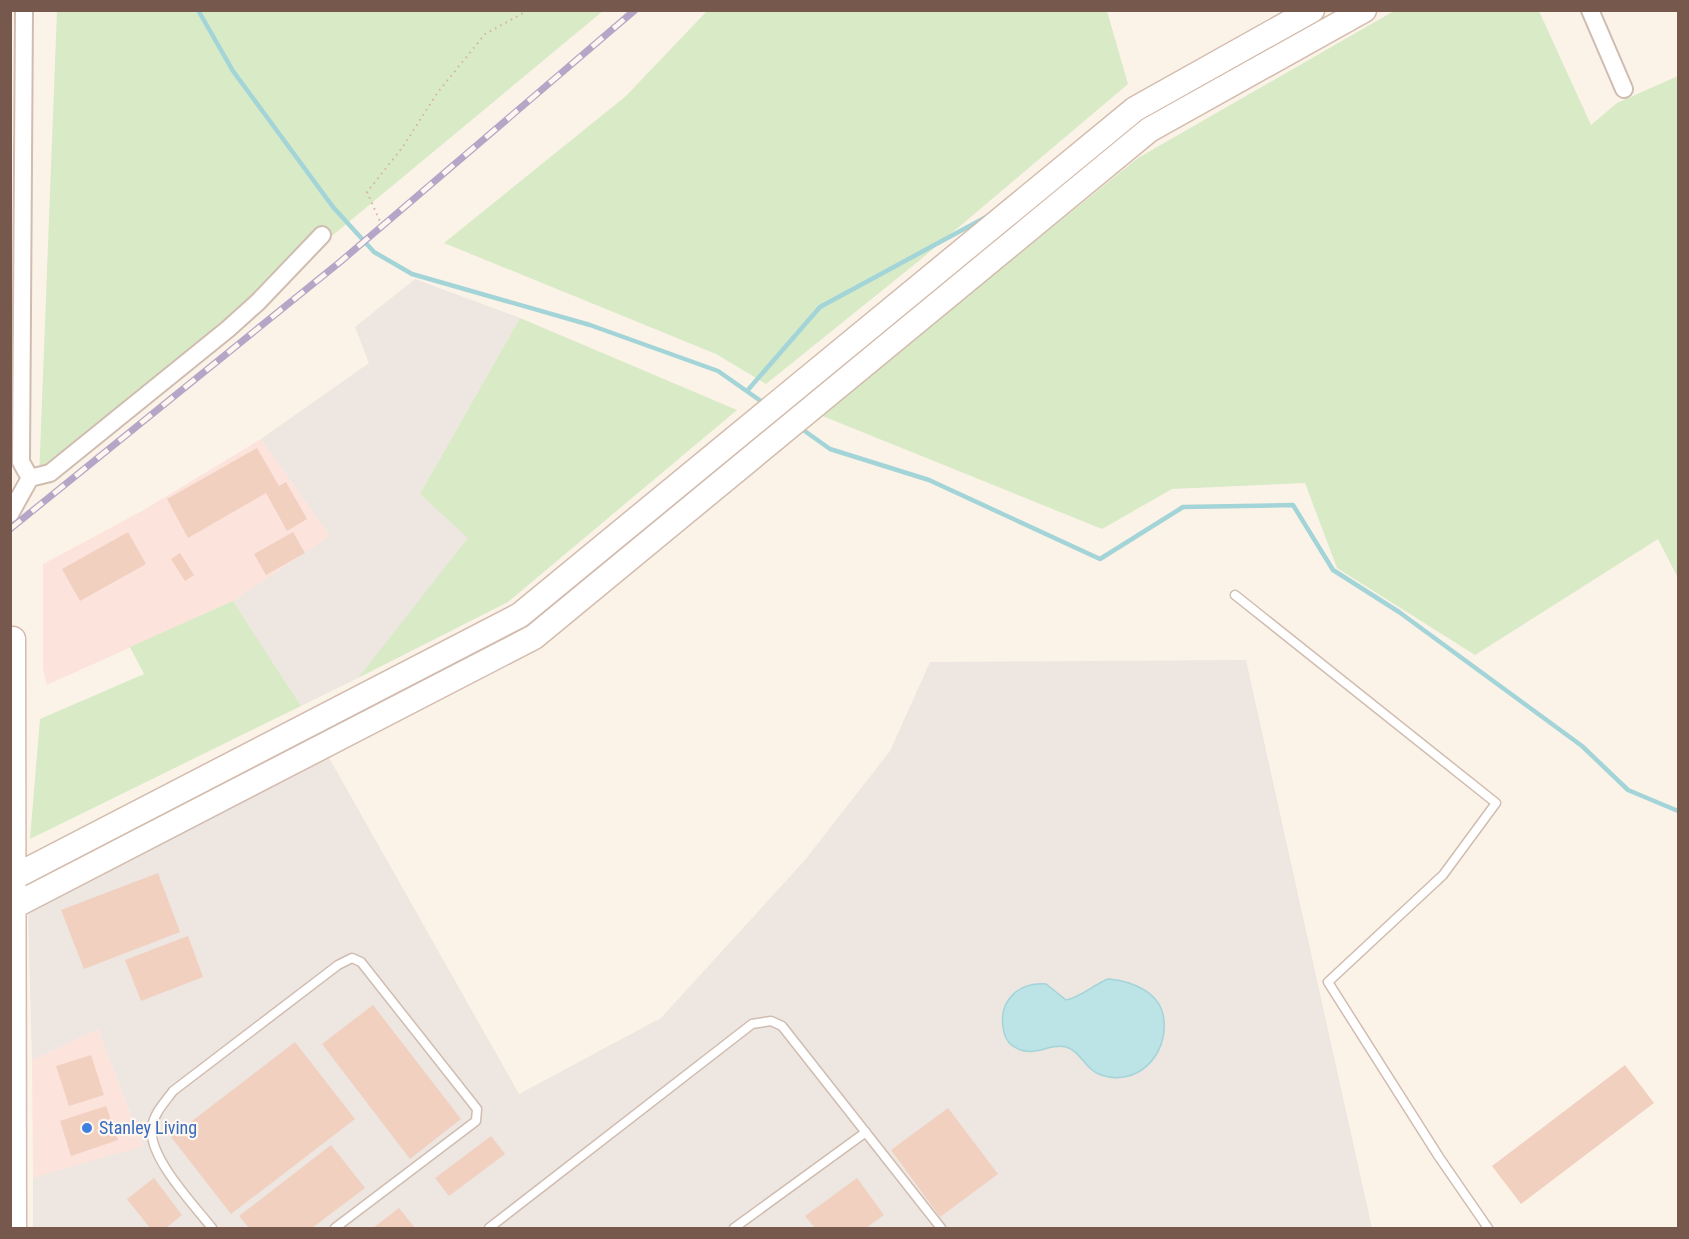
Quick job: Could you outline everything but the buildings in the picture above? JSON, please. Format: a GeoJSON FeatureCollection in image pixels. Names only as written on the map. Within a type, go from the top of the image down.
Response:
{"type":"FeatureCollection","features":[{"type":"Feature","properties":{"kind":"street"},"geometry":{"type":"LineString","coordinates":[[24,10],[21,462],[30,478]]}},
{"type":"Feature","properties":{"kind":"street"},"geometry":{"type":"LineString","coordinates":[[14,877],[520,615],[1135,109],[1312,10]]}},
{"type":"Feature","properties":{"kind":"street"},"geometry":{"type":"LineString","coordinates":[[14,906],[534,637],[1149,130],[1364,10]]}},
{"type":"Feature","properties":{"kind":"street"},"geometry":{"type":"LineString","coordinates":[[1590,10],[1624,89]]}},
{"type":"Feature","properties":{"kind":"street"},"geometry":{"type":"LineString","coordinates":[[10,514],[30,478],[50,473],[228,329],[258,302],[322,235]]}},
{"type":"Feature","properties":{"kind":"street"},"geometry":{"type":"LineString","coordinates":[[13,639],[14,1228]]}},
{"type":"Feature","properties":{"kind":"lane"},"geometry":{"type":"LineString","coordinates":[[1235,595],[1496,803],[1443,875],[1328,982],[1439,1157],[1488,1228]]}},
{"type":"Feature","properties":{"kind":"lane"},"geometry":{"type":"LineString","coordinates":[[212,1228],[154,1152],[152,1127],[159,1109],[173,1091],[338,965],[352,958],[361,962],[477,1109],[476,1121],[335,1228]]}},
{"type":"Feature","properties":{"kind":"lane"},"geometry":{"type":"LineString","coordinates":[[489,1228],[752,1024],[771,1021],[782,1026],[942,1228]]}},
{"type":"Feature","properties":{"kind":"lane"},"geometry":{"type":"LineString","coordinates":[[734,1228],[866,1132]]}},
{"type":"Feature","properties":{"kind":"path"},"geometry":{"type":"LineString","coordinates":[[382,226],[368,192],[402,148],[438,92],[485,34],[529,10]]}},
{"type":"Feature","properties":{"kind":"shaded area"},"geometry":{"type":"Polygon","coordinates":[[[415,279],[520,318],[420,494],[469,538],[358,678],[301,706],[233,601],[330,536],[261,439],[369,363],[355,327],[415,279]]]}},
{"type":"Feature","properties":{"kind":"shaded area"},"geometry":{"type":"Polygon","coordinates":[[[261,439],[330,536],[233,601],[47,685],[43,670],[43,564],[142,511],[261,439]]]}},
{"type":"Feature","properties":{"kind":"shaded area"},"geometry":{"type":"Polygon","coordinates":[[[1246,660],[1372,1228],[33,1228],[33,1178],[143,1146],[98,1029],[32,1060],[28,909],[328,756],[519,1094],[661,1018],[805,860],[890,751],[930,662],[1246,660]]]}},
{"type":"Feature","properties":{"kind":"shaded area"},"geometry":{"type":"Polygon","coordinates":[[[98,1029],[143,1147],[33,1178],[32,1060],[98,1029]]]}},
{"type":"Feature","properties":{"kind":"green space"},"geometry":{"type":"Polygon","coordinates":[[[57,11],[603,11],[39,479],[57,11]]]}},
{"type":"Feature","properties":{"kind":"green space"},"geometry":{"type":"Polygon","coordinates":[[[707,11],[1107,11],[1128,84],[920,260],[766,384],[716,354],[444,243],[626,96],[707,11]]]}},
{"type":"Feature","properties":{"kind":"green space"},"geometry":{"type":"Polygon","coordinates":[[[1394,11],[1539,11],[1591,125],[1617,103],[1678,76],[1678,578],[1658,539],[1475,655],[1337,568],[1305,483],[1172,489],[1102,529],[820,415],[1138,158],[1394,11]]]}},
{"type":"Feature","properties":{"kind":"green space"},"geometry":{"type":"Polygon","coordinates":[[[520,318],[737,410],[508,602],[358,678],[468,538],[420,494],[520,318]]]}},
{"type":"Feature","properties":{"kind":"green space"},"geometry":{"type":"Polygon","coordinates":[[[233,601],[301,706],[30,839],[40,719],[144,674],[130,647],[233,601]]]}},
{"type":"Feature","properties":{"kind":"water"},"geometry":{"type":"Polygon","coordinates":[[[1108,979],[1127,982],[1144,990],[1158,1002],[1162,1011],[1164,1034],[1160,1046],[1155,1057],[1138,1072],[1126,1077],[1114,1078],[1101,1075],[1091,1069],[1076,1052],[1066,1047],[1028,1051],[1013,1046],[1007,1040],[1003,1027],[1004,1009],[1008,1001],[1019,990],[1036,984],[1046,984],[1066,1000],[1108,979]]]}},
{"type":"Feature","properties":{"kind":"waterway"},"geometry":{"type":"LineString","coordinates":[[198,10],[233,71],[333,207],[374,252],[412,274],[590,325],[718,371],[765,404]]}},
{"type":"Feature","properties":{"kind":"waterway"},"geometry":{"type":"LineString","coordinates":[[747,391],[820,307],[988,216]]}},
{"type":"Feature","properties":{"kind":"waterway"},"geometry":{"type":"LineString","coordinates":[[799,427],[830,449],[929,480],[1100,559],[1183,507],[1293,505],[1333,570],[1399,612],[1582,746],[1628,790],[1678,811]]}},
{"type":"Feature","properties":{"kind":"railway"},"geometry":{"type":"LineString","coordinates":[[10,529],[340,262],[635,10]]}},
{"type":"Feature","properties":{"kind":"place","name":"Stanley Living"},"geometry":{"type":"Point","coordinates":[87,1128]}}]}
